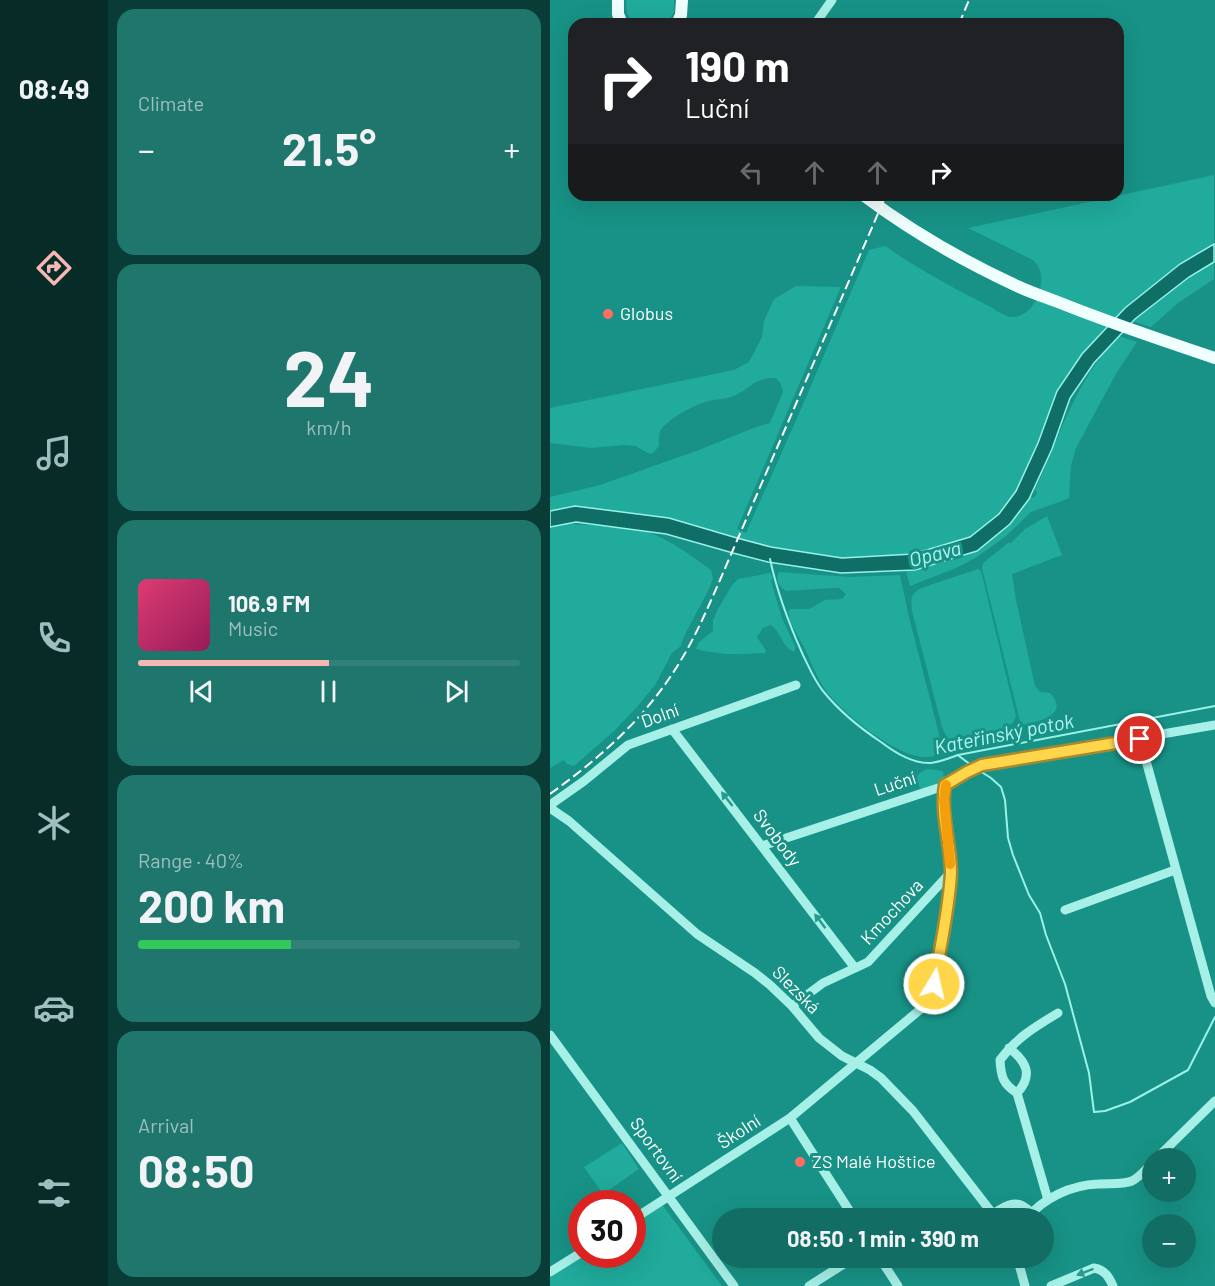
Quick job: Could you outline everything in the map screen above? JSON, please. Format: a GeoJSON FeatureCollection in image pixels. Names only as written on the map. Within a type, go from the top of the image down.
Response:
{"type":"FeatureCollection","features":[{"type":"Feature","properties":{"kind":"main road"},"geometry":{"type":"LineString","coordinates":[[617,1],[620,18]]}},
{"type":"Feature","properties":{"kind":"main road"},"geometry":{"type":"LineString","coordinates":[[872,201],[926,238],[1019,287],[1098,318],[1214,358]]}},
{"type":"Feature","properties":{"kind":"street"},"geometry":{"type":"LineString","coordinates":[[819,18],[832,0]]}},
{"type":"Feature","properties":{"kind":"street","name":"Dolní"},"geometry":{"type":"LineString","coordinates":[[550,807],[628,745],[796,685]]}},
{"type":"Feature","properties":{"kind":"street","name":"Luční"},"geometry":{"type":"LineString","coordinates":[[762,846],[945,785],[982,765],[1214,725]]}},
{"type":"Feature","properties":{"kind":"street","name":"Svobody"},"geometry":{"type":"LineString","coordinates":[[673,729],[855,968]]}},
{"type":"Feature","properties":{"kind":"street"},"geometry":{"type":"LineString","coordinates":[[1140,739],[1214,1003]]}},
{"type":"Feature","properties":{"kind":"street","name":"Školní"},"geometry":{"type":"LineString","coordinates":[[646,1211],[790,1118],[922,1008],[934,984],[951,872],[944,799],[945,785]]}},
{"type":"Feature","properties":{"kind":"street","name":"Slezská"},"geometry":{"type":"LineString","coordinates":[[550,807],[569,821],[697,934],[755,973],[792,1006],[819,1038],[842,1056],[881,1078],[913,1111],[988,1208]]}},
{"type":"Feature","properties":{"kind":"street"},"geometry":{"type":"LineString","coordinates":[[1065,910],[1175,870]]}},
{"type":"Feature","properties":{"kind":"street","name":"Kmochova"},"geometry":{"type":"LineString","coordinates":[[792,1006],[823,983],[868,962],[951,872]]}},
{"type":"Feature","properties":{"kind":"street"},"geometry":{"type":"LineString","coordinates":[[1048,1200],[1017,1094],[1009,1088],[1001,1076],[1000,1060],[1009,1048],[1028,1031],[1058,1013]]}},
{"type":"Feature","properties":{"kind":"street","name":"Sportovní"},"geometry":{"type":"LineString","coordinates":[[550,1035],[734,1286]]}},
{"type":"Feature","properties":{"kind":"street"},"geometry":{"type":"LineString","coordinates":[[1009,1048],[1020,1057],[1026,1071],[1025,1085],[1017,1094]]}},
{"type":"Feature","properties":{"kind":"street"},"geometry":{"type":"LineString","coordinates":[[1167,1148],[1214,1101]]}},
{"type":"Feature","properties":{"kind":"street"},"geometry":{"type":"LineString","coordinates":[[790,1118],[848,1208]]}},
{"type":"Feature","properties":{"kind":"street"},"geometry":{"type":"LineString","coordinates":[[1038,1208],[1048,1200],[1080,1186],[1130,1181],[1142,1173]]}},
{"type":"Feature","properties":{"kind":"street"},"geometry":{"type":"LineString","coordinates":[[1004,1208],[1019,1203],[1026,1208]]}},
{"type":"Feature","properties":{"kind":"street"},"geometry":{"type":"LineString","coordinates":[[550,1272],[568,1261]]}},
{"type":"Feature","properties":{"kind":"street"},"geometry":{"type":"LineString","coordinates":[[809,1286],[838,1268]]}},
{"type":"Feature","properties":{"kind":"street"},"geometry":{"type":"LineString","coordinates":[[886,1268],[898,1286]]}},
{"type":"Feature","properties":{"kind":"street"},"geometry":{"type":"LineString","coordinates":[[1020,1268],[1025,1286]]}},
{"type":"Feature","properties":{"kind":"street"},"geometry":{"type":"LineString","coordinates":[[1051,1286],[1097,1268],[1108,1276],[1113,1286]]}},
{"type":"Feature","properties":{"kind":"green space"},"geometry":{"type":"Polygon","coordinates":[[[626,0],[674,0],[674,12],[670,18],[630,18],[626,0]]]}},
{"type":"Feature","properties":{"kind":"green space"},"geometry":{"type":"Polygon","coordinates":[[[1214,175],[1214,244],[1180,264],[1125,308],[1082,354],[1016,491],[999,514],[970,537],[913,554],[842,558],[771,547],[737,538],[576,506],[550,511],[550,497],[600,485],[770,423],[783,392],[776,378],[763,379],[734,396],[706,402],[692,408],[675,417],[662,428],[659,435],[659,446],[650,454],[635,446],[591,448],[550,443],[550,408],[734,370],[749,362],[762,337],[764,321],[774,299],[796,286],[841,287],[737,529],[746,533],[869,250],[885,246],[1000,313],[1010,317],[1019,316],[1031,308],[1040,289],[1041,273],[1038,266],[1033,260],[968,228],[1093,201],[1124,201],[1124,194],[1214,175]]]}},
{"type":"Feature","properties":{"kind":"green space"},"geometry":{"type":"Polygon","coordinates":[[[1214,262],[1214,279],[1178,303],[1151,327],[1132,321],[1181,282],[1214,262]]]}},
{"type":"Feature","properties":{"kind":"green space"},"geometry":{"type":"Polygon","coordinates":[[[1119,336],[1137,342],[1117,372],[1076,448],[1071,465],[1069,498],[1031,512],[1006,536],[977,557],[910,586],[906,571],[966,556],[979,548],[1030,496],[1034,498],[1037,493],[1035,490],[1080,389],[1104,353],[1119,336]]]}},
{"type":"Feature","properties":{"kind":"green space"},"geometry":{"type":"Polygon","coordinates":[[[1047,516],[1062,555],[1012,574],[1035,686],[1040,692],[1050,693],[1057,707],[1054,712],[1043,719],[1021,725],[982,568],[983,563],[1011,543],[1025,529],[1047,516]]]}},
{"type":"Feature","properties":{"kind":"green space"},"geometry":{"type":"Polygon","coordinates":[[[567,524],[624,527],[654,534],[674,544],[711,570],[713,579],[681,646],[672,653],[655,685],[636,708],[574,766],[567,764],[564,760],[550,768],[550,527],[567,524]]]}},
{"type":"Feature","properties":{"kind":"green space"},"geometry":{"type":"Polygon","coordinates":[[[978,569],[981,571],[1016,716],[1007,728],[951,740],[947,738],[942,727],[912,611],[912,600],[913,595],[921,588],[978,569]]]}},
{"type":"Feature","properties":{"kind":"green space"},"geometry":{"type":"Polygon","coordinates":[[[779,572],[849,577],[900,575],[939,734],[938,754],[926,757],[897,749],[866,729],[832,698],[816,673],[792,625],[788,611],[790,609],[809,609],[825,600],[842,599],[846,594],[839,588],[786,591],[778,583],[779,572]]]}},
{"type":"Feature","properties":{"kind":"green space"},"geometry":{"type":"Polygon","coordinates":[[[770,573],[773,577],[771,581],[782,618],[795,650],[793,652],[789,649],[771,625],[763,628],[757,637],[765,653],[730,654],[696,649],[699,642],[713,631],[713,620],[732,585],[738,579],[770,573]]]}},
{"type":"Feature","properties":{"kind":"green space"},"geometry":{"type":"Polygon","coordinates":[[[928,769],[943,771],[944,778],[921,789],[917,776],[928,769]]]}},
{"type":"Feature","properties":{"kind":"green space"},"geometry":{"type":"Polygon","coordinates":[[[622,1143],[639,1169],[609,1190],[600,1190],[584,1167],[622,1143]]]}},
{"type":"Feature","properties":{"kind":"green space"},"geometry":{"type":"Polygon","coordinates":[[[661,1203],[722,1286],[550,1286],[550,1272],[568,1262],[568,1268],[646,1268],[646,1212],[661,1203]]]}},
{"type":"Feature","properties":{"kind":"water","name":"Opava"},"geometry":{"type":"Polygon","coordinates":[[[1214,244],[1214,262],[1189,277],[1135,319],[1094,363],[1070,398],[1052,449],[1029,499],[1010,524],[977,551],[915,570],[841,573],[768,562],[666,534],[576,522],[550,527],[550,511],[575,506],[669,518],[771,547],[842,558],[913,554],[970,537],[999,514],[1016,491],[1038,443],[1057,391],[1082,354],[1125,308],[1180,264],[1214,244]]]}},
{"type":"Feature","properties":{"kind":"waterway","name":"Kateřinský potok"},"geometry":{"type":"LineString","coordinates":[[770,559],[788,620],[820,687],[858,725],[904,757],[925,763],[934,762],[958,755],[1215,706]]}},
{"type":"Feature","properties":{"kind":"waterway"},"geometry":{"type":"LineString","coordinates":[[959,756],[971,765]]}},
{"type":"Feature","properties":{"kind":"waterway"},"geometry":{"type":"LineString","coordinates":[[980,771],[1001,787],[1005,800],[1008,838],[1013,855],[1029,895],[1040,913],[1065,984],[1089,1073],[1094,1112],[1105,1111],[1130,1102],[1188,1070],[1215,1017]]}},
{"type":"Feature","properties":{"kind":"railway"},"geometry":{"type":"LineString","coordinates":[[962,18],[969,0]]}},
{"type":"Feature","properties":{"kind":"railway"},"geometry":{"type":"LineString","coordinates":[[550,794],[589,764],[641,715],[671,676],[689,646],[720,580],[883,201]]}},
{"type":"Feature","properties":{"kind":"slow traffic"},"geometry":{"type":"LineString","coordinates":[[946,785],[944,799],[950,864]]}},
{"type":"Feature","properties":{"kind":"place","name":"Globus"},"geometry":{"type":"Point","coordinates":[608,314]}},
{"type":"Feature","properties":{"kind":"place","name":"ZS Malé Hoštice"},"geometry":{"type":"Point","coordinates":[800,1162]}},
{"type":"Feature","properties":{"kind":"route"},"geometry":{"type":"LineString","coordinates":[[934,984],[951,872],[944,799],[945,785],[982,765],[1140,739]]}}]}
